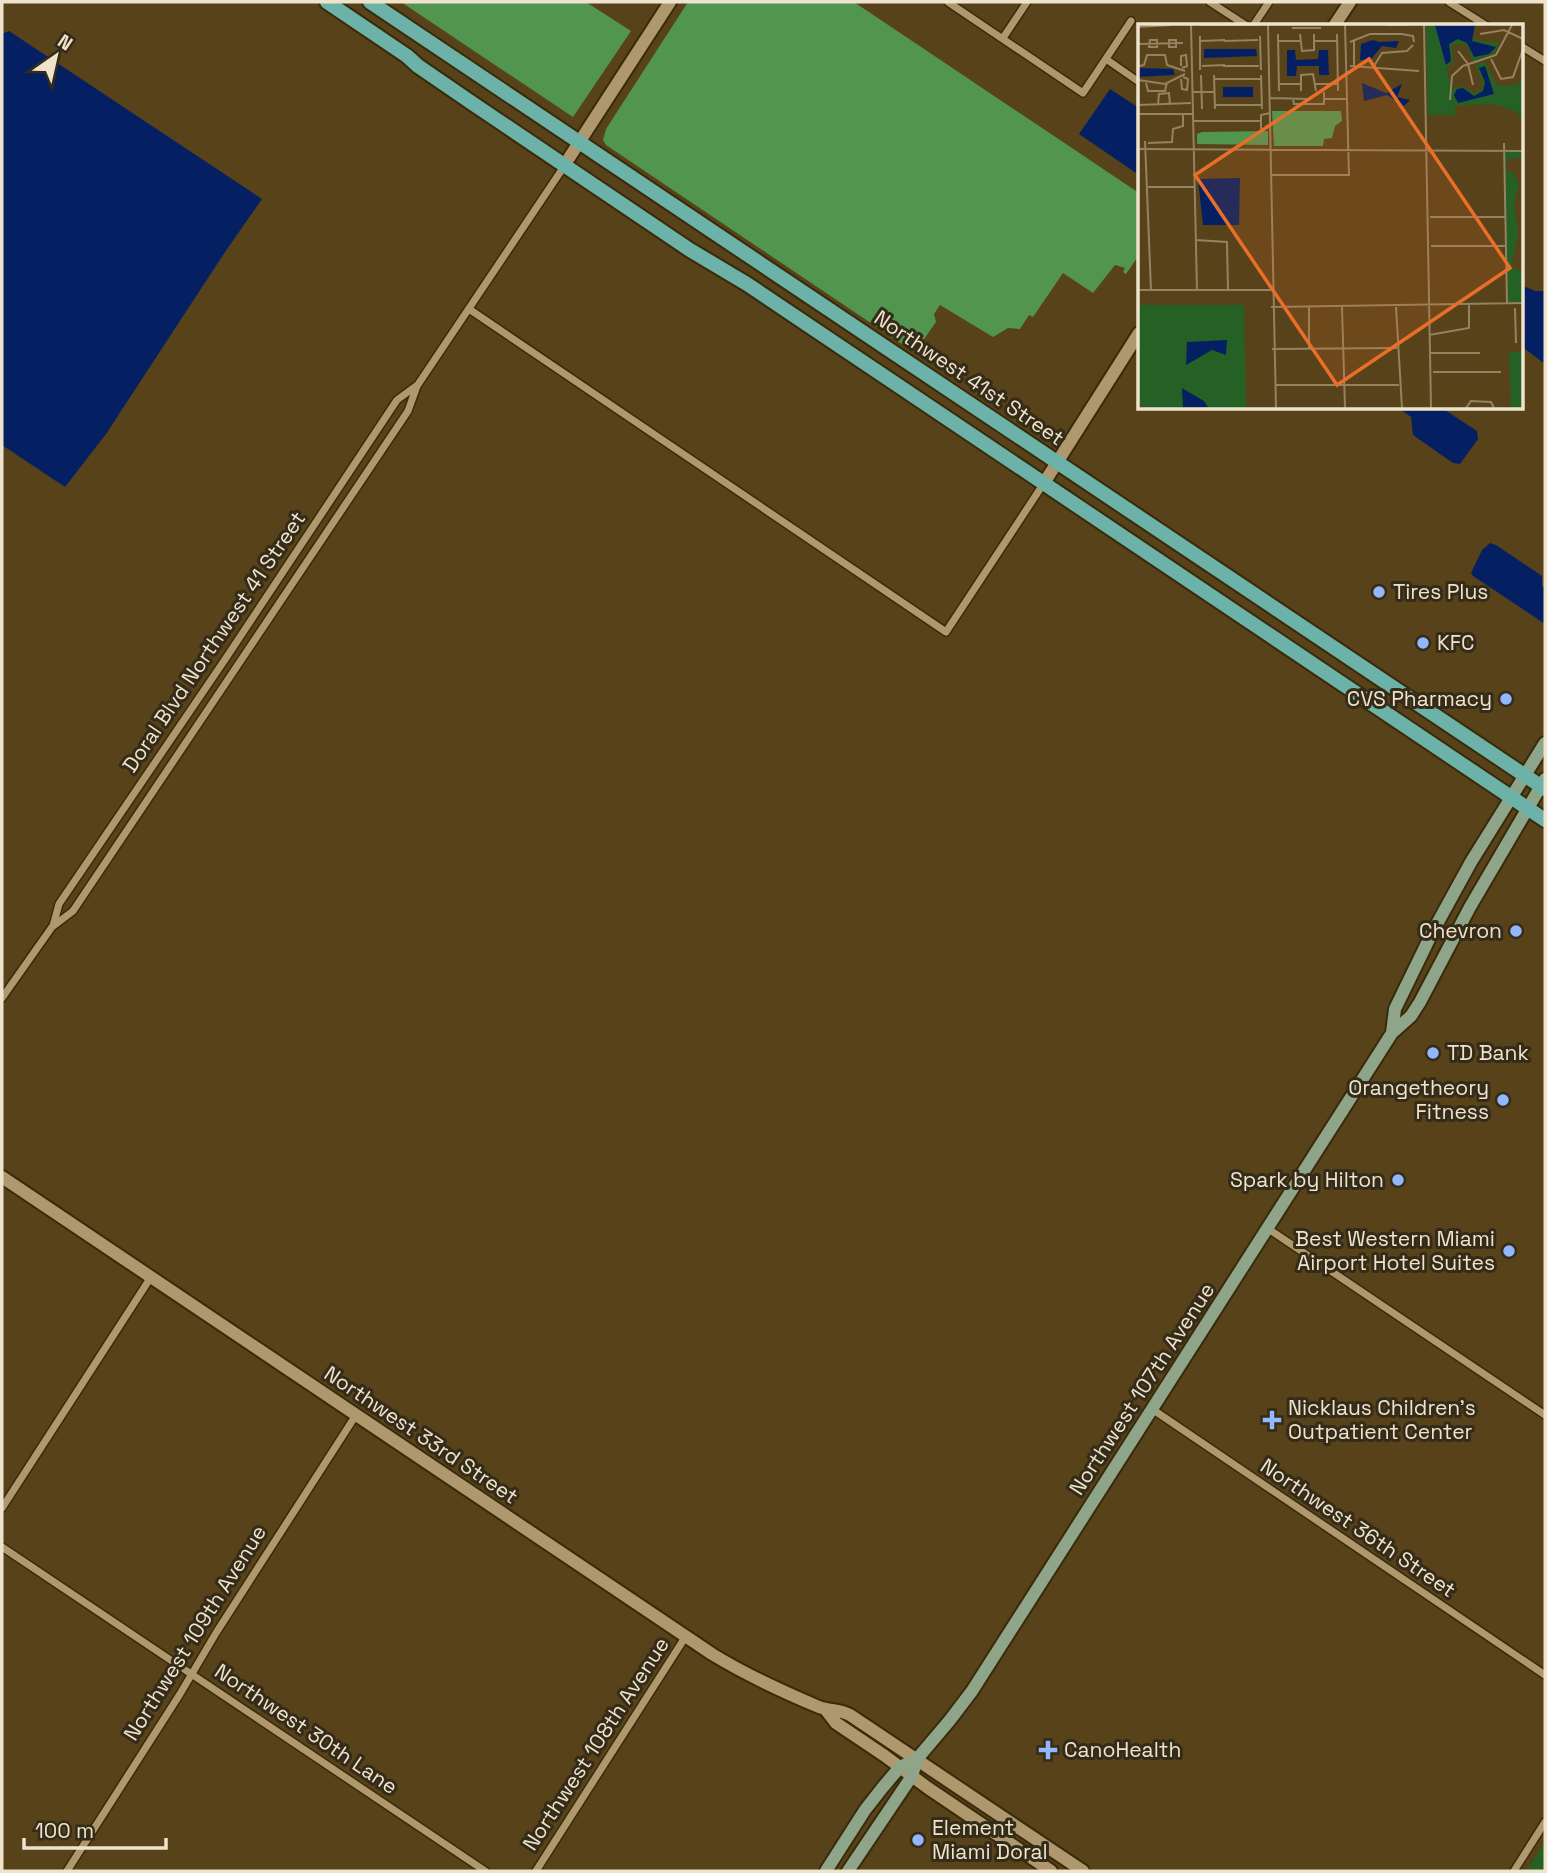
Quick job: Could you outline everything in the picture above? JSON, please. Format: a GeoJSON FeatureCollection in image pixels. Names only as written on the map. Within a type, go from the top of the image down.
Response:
{"type":"FeatureCollection","features":[{"type":"Feature","properties":{"kind":"main road"},"geometry":{"type":"LineString","coordinates":[[327,2],[407,56],[428,74],[567,162],[698,255],[747,284],[1545,820]]}},
{"type":"Feature","properties":{"kind":"main road","name":"Northwest 41st Street"},"geometry":{"type":"LineString","coordinates":[[370,2],[1057,463],[1525,775],[1544,785]]}},
{"type":"Feature","properties":{"kind":"main road","name":"Northwest 107th Avenue"},"geometry":{"type":"LineString","coordinates":[[1392,1033],[1395,1009],[1432,933],[1471,862],[1545,743]]}},
{"type":"Feature","properties":{"kind":"main road","name":"Northwest 107th Avenue"},"geometry":{"type":"LineString","coordinates":[[848,1871],[912,1776],[917,1759],[972,1691],[1392,1033],[1411,1016],[1470,907],[1544,785]]}},
{"type":"Feature","properties":{"kind":"main road","name":"Northwest 107th Avenue"},"geometry":{"type":"LineString","coordinates":[[826,1871],[865,1810],[900,1767],[917,1759]]}},
{"type":"Feature","properties":{"kind":"street"},"geometry":{"type":"LineString","coordinates":[[567,162],[670,2]]}},
{"type":"Feature","properties":{"kind":"street"},"geometry":{"type":"LineString","coordinates":[[948,2],[1083,93],[1131,21]]}},
{"type":"Feature","properties":{"kind":"street"},"geometry":{"type":"LineString","coordinates":[[1210,2],[1244,24]]}},
{"type":"Feature","properties":{"kind":"street"},"geometry":{"type":"LineString","coordinates":[[1254,24],[1269,2]]}},
{"type":"Feature","properties":{"kind":"street"},"geometry":{"type":"LineString","coordinates":[[1335,24],[1350,2]]}},
{"type":"Feature","properties":{"kind":"street"},"geometry":{"type":"LineString","coordinates":[[1449,2],[1484,24]]}},
{"type":"Feature","properties":{"kind":"street"},"geometry":{"type":"LineString","coordinates":[[1003,38],[1024,3]]}},
{"type":"Feature","properties":{"kind":"street"},"geometry":{"type":"LineString","coordinates":[[1522,47],[1545,61]]}},
{"type":"Feature","properties":{"kind":"street"},"geometry":{"type":"LineString","coordinates":[[1105,59],[1138,81]]}},
{"type":"Feature","properties":{"kind":"street","name":"Doral Blvd Northwest 41 Street"},"geometry":{"type":"LineString","coordinates":[[2,998],[52,927],[73,911],[408,411],[417,386],[567,162]]}},
{"type":"Feature","properties":{"kind":"street"},"geometry":{"type":"LineString","coordinates":[[469,309],[946,632],[1138,335]]}},
{"type":"Feature","properties":{"kind":"street","name":"Doral Blvd Northwest 41 Street"},"geometry":{"type":"LineString","coordinates":[[52,927],[59,904],[376,431],[397,400],[417,386]]}},
{"type":"Feature","properties":{"kind":"street","name":"Northwest 33rd Street"},"geometry":{"type":"LineString","coordinates":[[2,1177],[722,1660],[762,1683],[826,1710],[845,1712],[1083,1871]]}},
{"type":"Feature","properties":{"kind":"street"},"geometry":{"type":"LineString","coordinates":[[1267,1228],[1545,1415]]}},
{"type":"Feature","properties":{"kind":"street"},"geometry":{"type":"LineString","coordinates":[[2,1508],[151,1277]]}},
{"type":"Feature","properties":{"kind":"street","name":"Northwest 36th Street"},"geometry":{"type":"LineString","coordinates":[[1152,1409],[1545,1675]]}},
{"type":"Feature","properties":{"kind":"street","name":"Northwest 109th Avenue"},"geometry":{"type":"LineString","coordinates":[[67,1871],[356,1415]]}},
{"type":"Feature","properties":{"kind":"street","name":"Northwest 30th Lane"},"geometry":{"type":"LineString","coordinates":[[2,1547],[485,1871]]}},
{"type":"Feature","properties":{"kind":"street","name":"Northwest 108th Avenue"},"geometry":{"type":"LineString","coordinates":[[536,1871],[686,1636]]}},
{"type":"Feature","properties":{"kind":"street","name":"Northwest 33rd Street"},"geometry":{"type":"LineString","coordinates":[[826,1710],[836,1723],[1051,1871]]}},
{"type":"Feature","properties":{"kind":"street"},"geometry":{"type":"LineString","coordinates":[[1514,1871],[1545,1822]]}},
{"type":"Feature","properties":{"kind":"green space"},"geometry":{"type":"Polygon","coordinates":[[[401,2],[586,2],[631,31],[573,117],[401,2]]]}},
{"type":"Feature","properties":{"kind":"green space"},"geometry":{"type":"Polygon","coordinates":[[[688,2],[854,2],[1138,192],[1138,256],[1126,274],[1123,272],[1125,268],[1115,265],[1093,293],[1063,273],[1033,317],[1029,315],[1020,329],[1008,328],[993,337],[940,305],[934,314],[936,322],[920,345],[918,343],[905,346],[606,145],[603,140],[606,129],[688,2]]]}},
{"type":"Feature","properties":{"kind":"green space"},"geometry":{"type":"Polygon","coordinates":[[[1545,1842],[1545,1871],[1526,1871],[1545,1842]]]}},
{"type":"Feature","properties":{"kind":"shaded area"},"geometry":{"type":"Polygon","coordinates":[[[9,31],[262,199],[106,434],[65,487],[2,445],[2,34],[9,31]]]}},
{"type":"Feature","properties":{"kind":"shaded area"},"geometry":{"type":"Polygon","coordinates":[[[1110,89],[1138,107],[1138,174],[1079,134],[1110,89]]]}},
{"type":"Feature","properties":{"kind":"shaded area"},"geometry":{"type":"Polygon","coordinates":[[[1522,285],[1535,291],[1545,291],[1545,364],[1522,347],[1522,285]]]}},
{"type":"Feature","properties":{"kind":"shaded area"},"geometry":{"type":"Polygon","coordinates":[[[1402,410],[1445,410],[1477,431],[1478,439],[1460,464],[1453,463],[1413,435],[1411,417],[1402,410]]]}},
{"type":"Feature","properties":{"kind":"shaded area"},"geometry":{"type":"Polygon","coordinates":[[[1490,543],[1542,576],[1542,586],[1545,588],[1545,624],[1473,576],[1471,573],[1482,550],[1490,543]]]}},
{"type":"Feature","properties":{"kind":"place","name":"Tires Plus"},"geometry":{"type":"Point","coordinates":[1379,592]}},
{"type":"Feature","properties":{"kind":"place","name":"KFC"},"geometry":{"type":"Point","coordinates":[1423,643]}},
{"type":"Feature","properties":{"kind":"place","name":"CVS Pharmacy"},"geometry":{"type":"Point","coordinates":[1506,699]}},
{"type":"Feature","properties":{"kind":"place","name":"Chevron"},"geometry":{"type":"Point","coordinates":[1516,931]}},
{"type":"Feature","properties":{"kind":"place","name":"TD Bank"},"geometry":{"type":"Point","coordinates":[1433,1053]}},
{"type":"Feature","properties":{"kind":"place","name":"Orangetheory Fitness"},"geometry":{"type":"Point","coordinates":[1503,1100]}},
{"type":"Feature","properties":{"kind":"place","name":"Spark by Hilton"},"geometry":{"type":"Point","coordinates":[1398,1180]}},
{"type":"Feature","properties":{"kind":"place","name":"Best Western Miami Airport Hotel Suites"},"geometry":{"type":"Point","coordinates":[1509,1251]}},
{"type":"Feature","properties":{"kind":"place","name":"Nicklaus Children's Outpatient Center"},"geometry":{"type":"Point","coordinates":[1272,1420]}},
{"type":"Feature","properties":{"kind":"place","name":"CanoHealth"},"geometry":{"type":"Point","coordinates":[1048,1750]}},
{"type":"Feature","properties":{"kind":"place","name":"Element Miami Doral"},"geometry":{"type":"Point","coordinates":[918,1840]}}]}
